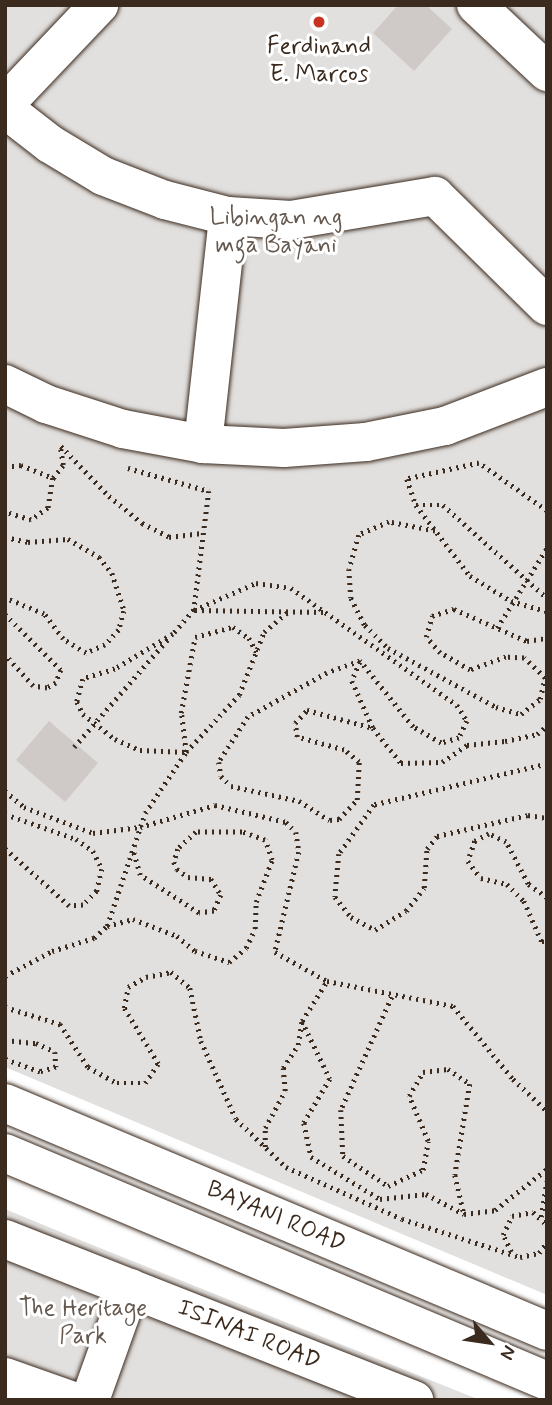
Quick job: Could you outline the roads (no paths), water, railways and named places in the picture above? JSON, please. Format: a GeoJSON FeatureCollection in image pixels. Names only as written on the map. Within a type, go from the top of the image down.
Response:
{"type":"FeatureCollection","features":[{"type":"Feature","properties":{"kind":"main road"},"geometry":{"type":"LineString","coordinates":[[99,5],[5,106],[50,144],[103,176],[165,200],[228,216],[291,220],[435,196],[547,306]]}},
{"type":"Feature","properties":{"kind":"main road"},"geometry":{"type":"LineString","coordinates":[[475,5],[547,72]]}},
{"type":"Feature","properties":{"kind":"main road"},"geometry":{"type":"LineString","coordinates":[[203,444],[228,216]]}},
{"type":"Feature","properties":{"kind":"main road"},"geometry":{"type":"LineString","coordinates":[[5,384],[46,404],[123,429],[203,444],[284,448],[366,442],[445,426],[547,387]]}},
{"type":"Feature","properties":{"kind":"main road","name":"BAYANI ROAD"},"geometry":{"type":"LineString","coordinates":[[5,1103],[543,1320]]}},
{"type":"Feature","properties":{"kind":"main road","name":"BAYANI ROAD"},"geometry":{"type":"LineString","coordinates":[[5,1153],[547,1381]]}},
{"type":"Feature","properties":{"kind":"main road","name":"ISINAI ROAD"},"geometry":{"type":"LineString","coordinates":[[5,1239],[414,1400]]}},
{"type":"Feature","properties":{"kind":"main road"},"geometry":{"type":"LineString","coordinates":[[90,1400],[130,1288]]}},
{"type":"Feature","properties":{"kind":"main road"},"geometry":{"type":"LineString","coordinates":[[5,1377],[70,1400]]}},
{"type":"Feature","properties":{"kind":"place","name":"Ferdinand E. Marcos"},"geometry":{"type":"Point","coordinates":[319,22]}},
{"type":"Feature","properties":{"kind":"park label","name":"Libingan ng mga Bayani"},"geometry":{"type":"Point","coordinates":[276,232]}},
{"type":"Feature","properties":{"kind":"park label","name":"The Heritage Park"},"geometry":{"type":"Point","coordinates":[83,1323]}}]}
